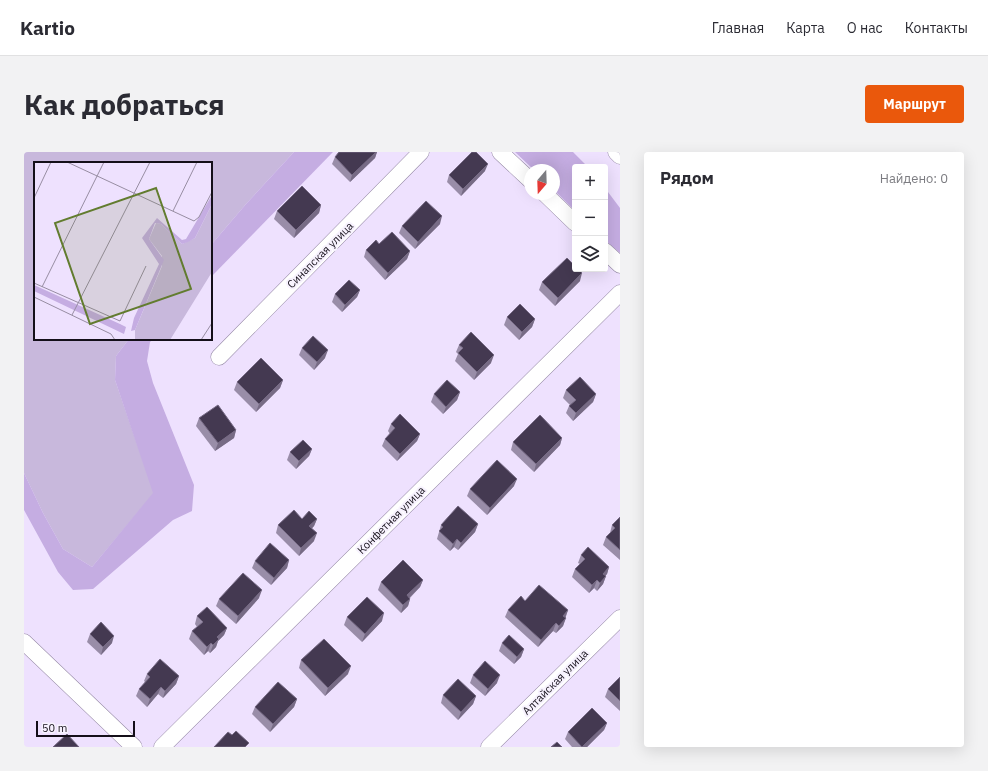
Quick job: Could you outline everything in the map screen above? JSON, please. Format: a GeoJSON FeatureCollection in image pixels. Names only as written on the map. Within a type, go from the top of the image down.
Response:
{"type":"FeatureCollection","features":[{"type":"Feature","properties":{"kind":"street","name":"Синапская улица"},"geometry":{"type":"LineString","coordinates":[[218,358],[421,152]]}},
{"type":"Feature","properties":{"kind":"street"},"geometry":{"type":"LineString","coordinates":[[500,152],[524,174]]}},
{"type":"Feature","properties":{"kind":"street"},"geometry":{"type":"LineString","coordinates":[[616,152],[620,156]]}},
{"type":"Feature","properties":{"kind":"street"},"geometry":{"type":"LineString","coordinates":[[551,200],[572,220]]}},
{"type":"Feature","properties":{"kind":"street"},"geometry":{"type":"LineString","coordinates":[[608,254],[620,265]]}},
{"type":"Feature","properties":{"kind":"street","name":"Конфетная улица"},"geometry":{"type":"LineString","coordinates":[[162,747],[620,293]]}},
{"type":"Feature","properties":{"kind":"street","name":"Алтайская улица"},"geometry":{"type":"LineString","coordinates":[[489,747],[620,618]]}},
{"type":"Feature","properties":{"kind":"street"},"geometry":{"type":"LineString","coordinates":[[24,642],[134,747]]}},
{"type":"Feature","properties":{"kind":"shaded area"},"geometry":{"type":"Polygon","coordinates":[[[24,152],[294,152],[212,244],[212,162],[34,162],[34,340],[128,340],[116,356],[115,380],[154,493],[92,567],[63,549],[43,513],[24,473],[24,152]]]}},
{"type":"Feature","properties":{"kind":"shaded area"},"geometry":{"type":"Polygon","coordinates":[[[294,152],[333,152],[212,276],[212,244],[294,152]]]}},
{"type":"Feature","properties":{"kind":"shaded area"},"geometry":{"type":"Polygon","coordinates":[[[515,152],[573,152],[585,164],[572,164],[572,208],[560,196],[560,164],[528,164],[515,152]]]}},
{"type":"Feature","properties":{"kind":"shaded area"},"geometry":{"type":"Polygon","coordinates":[[[608,192],[620,208],[620,253],[608,243],[608,192]]]}},
{"type":"Feature","properties":{"kind":"shaded area"},"geometry":{"type":"Polygon","coordinates":[[[128,340],[152,340],[150,342],[147,361],[153,383],[194,485],[192,511],[173,520],[93,589],[73,590],[58,572],[24,510],[24,473],[43,513],[63,549],[92,567],[153,493],[115,380],[116,356],[128,340]]]}},
{"type":"Feature","properties":{"kind":"building"},"geometry":{"type":"Polygon","coordinates":[[[339,152],[376,152],[352,175],[335,157],[339,152]]]}},
{"type":"Feature","properties":{"kind":"building"},"geometry":{"type":"Polygon","coordinates":[[[472,152],[476,152],[488,164],[463,189],[449,175],[472,152]]]}},
{"type":"Feature","properties":{"kind":"building"},"geometry":{"type":"Polygon","coordinates":[[[302,186],[321,205],[296,230],[277,211],[302,186]]]}},
{"type":"Feature","properties":{"kind":"building"},"geometry":{"type":"Polygon","coordinates":[[[426,201],[442,216],[418,242],[402,226],[426,201]]]}},
{"type":"Feature","properties":{"kind":"building"},"geometry":{"type":"Polygon","coordinates":[[[392,232],[410,251],[388,273],[366,250],[376,240],[379,244],[392,232]]]}},
{"type":"Feature","properties":{"kind":"building"},"geometry":{"type":"Polygon","coordinates":[[[567,258],[572,263],[572,272],[582,273],[558,298],[542,282],[567,258]]]}},
{"type":"Feature","properties":{"kind":"building"},"geometry":{"type":"Polygon","coordinates":[[[349,280],[360,290],[345,305],[335,294],[349,280]]]}},
{"type":"Feature","properties":{"kind":"building"},"geometry":{"type":"Polygon","coordinates":[[[520,304],[535,319],[522,332],[507,317],[520,304]]]}},
{"type":"Feature","properties":{"kind":"building"},"geometry":{"type":"Polygon","coordinates":[[[471,332],[494,355],[477,372],[458,353],[463,348],[459,345],[471,332]]]}},
{"type":"Feature","properties":{"kind":"building"},"geometry":{"type":"Polygon","coordinates":[[[313,336],[328,350],[317,362],[302,348],[313,336]]]}},
{"type":"Feature","properties":{"kind":"building"},"geometry":{"type":"Polygon","coordinates":[[[261,358],[283,380],[259,404],[237,382],[261,358]]]}},
{"type":"Feature","properties":{"kind":"building"},"geometry":{"type":"Polygon","coordinates":[[[580,377],[596,394],[576,413],[569,406],[576,400],[566,390],[580,377]]]}},
{"type":"Feature","properties":{"kind":"building"},"geometry":{"type":"Polygon","coordinates":[[[447,380],[460,392],[446,407],[434,394],[447,380]]]}},
{"type":"Feature","properties":{"kind":"building"},"geometry":{"type":"Polygon","coordinates":[[[218,405],[236,430],[218,443],[199,418],[218,405]]]}},
{"type":"Feature","properties":{"kind":"building"},"geometry":{"type":"Polygon","coordinates":[[[400,414],[420,434],[400,454],[385,439],[395,428],[391,424],[400,414]]]}},
{"type":"Feature","properties":{"kind":"building"},"geometry":{"type":"Polygon","coordinates":[[[540,415],[562,438],[536,464],[513,442],[540,415]]]}},
{"type":"Feature","properties":{"kind":"building"},"geometry":{"type":"Polygon","coordinates":[[[303,440],[312,449],[299,461],[290,452],[303,440]]]}},
{"type":"Feature","properties":{"kind":"building"},"geometry":{"type":"Polygon","coordinates":[[[497,460],[517,479],[490,508],[470,489],[497,460]]]}},
{"type":"Feature","properties":{"kind":"building"},"geometry":{"type":"Polygon","coordinates":[[[458,506],[478,524],[461,543],[457,539],[453,544],[439,531],[443,527],[441,525],[458,506]]]}},
{"type":"Feature","properties":{"kind":"building"},"geometry":{"type":"Polygon","coordinates":[[[294,510],[302,519],[309,511],[317,519],[309,526],[317,533],[301,548],[278,525],[294,510]]]}},
{"type":"Feature","properties":{"kind":"building"},"geometry":{"type":"Polygon","coordinates":[[[620,517],[620,550],[606,537],[615,528],[612,525],[620,517]]]}},
{"type":"Feature","properties":{"kind":"building"},"geometry":{"type":"Polygon","coordinates":[[[270,543],[289,560],[274,578],[255,561],[270,543]]]}},
{"type":"Feature","properties":{"kind":"building"},"geometry":{"type":"Polygon","coordinates":[[[588,547],[609,567],[603,574],[606,576],[600,583],[597,580],[592,585],[575,569],[585,559],[581,555],[588,547]]]}},
{"type":"Feature","properties":{"kind":"building"},"geometry":{"type":"Polygon","coordinates":[[[403,560],[423,580],[407,595],[410,599],[403,605],[381,582],[403,560]]]}},
{"type":"Feature","properties":{"kind":"building"},"geometry":{"type":"Polygon","coordinates":[[[243,573],[262,590],[238,616],[219,599],[243,573]]]}},
{"type":"Feature","properties":{"kind":"building"},"geometry":{"type":"Polygon","coordinates":[[[539,585],[568,610],[563,616],[566,618],[559,626],[556,623],[541,640],[508,610],[521,596],[525,601],[539,585]]]}},
{"type":"Feature","properties":{"kind":"building"},"geometry":{"type":"Polygon","coordinates":[[[367,597],[384,613],[365,634],[347,617],[367,597]]]}},
{"type":"Feature","properties":{"kind":"building"},"geometry":{"type":"Polygon","coordinates":[[[207,607],[227,628],[217,637],[219,639],[213,645],[211,643],[207,647],[192,631],[203,622],[197,616],[207,607]]]}},
{"type":"Feature","properties":{"kind":"building"},"geometry":{"type":"Polygon","coordinates":[[[101,622],[114,636],[103,647],[90,634],[101,622]]]}},
{"type":"Feature","properties":{"kind":"building"},"geometry":{"type":"Polygon","coordinates":[[[509,635],[524,649],[517,657],[502,643],[509,635]]]}},
{"type":"Feature","properties":{"kind":"building"},"geometry":{"type":"Polygon","coordinates":[[[324,639],[351,666],[328,688],[301,660],[324,639]]]}},
{"type":"Feature","properties":{"kind":"building"},"geometry":{"type":"Polygon","coordinates":[[[160,659],[179,676],[165,691],[161,687],[150,699],[139,689],[150,677],[147,674],[160,659]]]}},
{"type":"Feature","properties":{"kind":"building"},"geometry":{"type":"Polygon","coordinates":[[[485,661],[500,675],[488,689],[473,675],[485,661]]]}},
{"type":"Feature","properties":{"kind":"building"},"geometry":{"type":"Polygon","coordinates":[[[620,677],[620,701],[608,689],[620,677]]]}},
{"type":"Feature","properties":{"kind":"building"},"geometry":{"type":"Polygon","coordinates":[[[458,679],[476,696],[461,712],[443,695],[458,679]]]}},
{"type":"Feature","properties":{"kind":"building"},"geometry":{"type":"Polygon","coordinates":[[[278,682],[297,699],[273,724],[255,707],[278,682]]]}},
{"type":"Feature","properties":{"kind":"building"},"geometry":{"type":"Polygon","coordinates":[[[592,708],[607,723],[582,747],[568,732],[592,708]]]}},
{"type":"Feature","properties":{"kind":"building"},"geometry":{"type":"Polygon","coordinates":[[[236,731],[249,743],[245,747],[214,747],[228,732],[232,735],[236,731]]]}},
{"type":"Feature","properties":{"kind":"building"},"geometry":{"type":"Polygon","coordinates":[[[67,734],[79,747],[53,747],[67,734]]]}},
{"type":"Feature","properties":{"kind":"building"},"geometry":{"type":"Polygon","coordinates":[[[557,742],[562,747],[551,747],[557,742]]]}}]}
